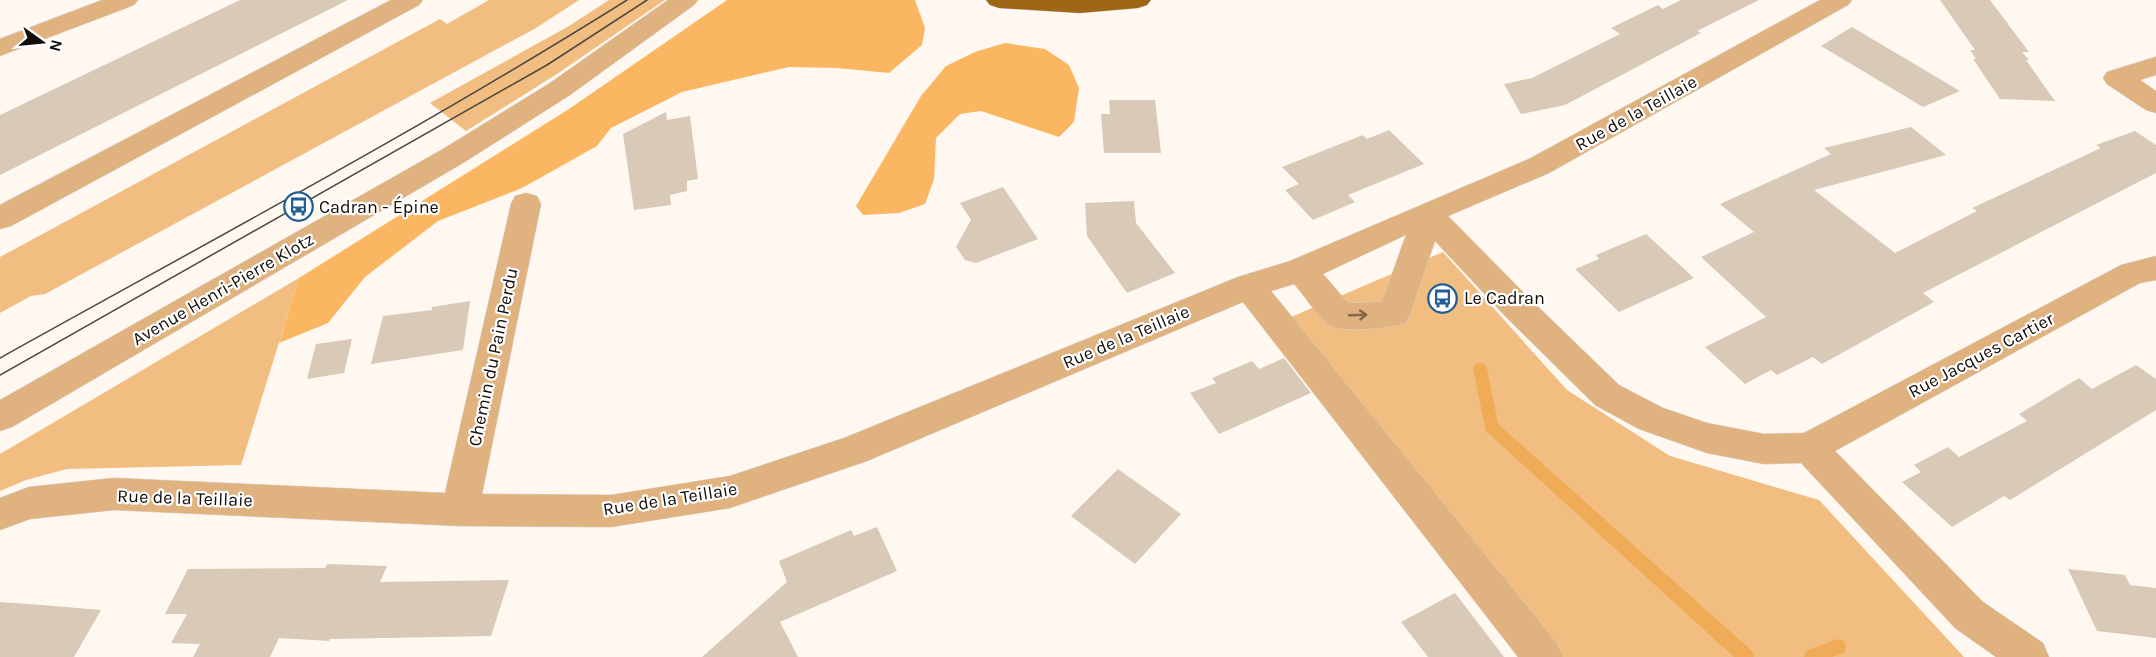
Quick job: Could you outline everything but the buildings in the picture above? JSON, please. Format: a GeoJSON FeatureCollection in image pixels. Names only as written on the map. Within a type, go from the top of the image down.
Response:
{"type":"FeatureCollection","features":[{"type":"Feature","properties":{"kind":"highway"},"geometry":{"type":"LineString","coordinates":[[999,0],[1080,5],[1138,0]]}},
{"type":"Feature","properties":{"kind":"street"},"geometry":{"type":"LineString","coordinates":[[0,48],[125,0]]}},
{"type":"Feature","properties":{"kind":"street"},"geometry":{"type":"LineString","coordinates":[[0,218],[410,0]]}},
{"type":"Feature","properties":{"kind":"street","name":"Avenue Henri-Pierre Klotz"},"geometry":{"type":"LineString","coordinates":[[0,417],[453,156],[560,89],[685,0]]}},
{"type":"Feature","properties":{"kind":"street","name":"Rue de la Teillaie"},"geometry":{"type":"LineString","coordinates":[[0,514],[29,503],[114,494],[460,510],[611,511],[730,492],[854,450],[1249,286],[1301,270],[1539,166],[1839,0]]}},
{"type":"Feature","properties":{"kind":"street"},"geometry":{"type":"LineString","coordinates":[[2156,66],[2117,78],[2156,104]]}},
{"type":"Feature","properties":{"kind":"street","name":"Chemin du Pain Perdu"},"geometry":{"type":"LineString","coordinates":[[460,510],[526,204]]}},
{"type":"Feature","properties":{"kind":"street"},"geometry":{"type":"LineString","coordinates":[[1301,270],[1340,316],[1394,314],[1416,255],[1427,213]]}},
{"type":"Feature","properties":{"kind":"street","name":"Rue Jacques Cartier"},"geometry":{"type":"LineString","coordinates":[[1427,213],[1518,308],[1607,394],[1651,419],[1707,438],[1764,450],[1809,448],[2132,273],[2156,268]]}},
{"type":"Feature","properties":{"kind":"street"},"geometry":{"type":"LineString","coordinates":[[1249,286],[1543,657]]}},
{"type":"Feature","properties":{"kind":"street"},"geometry":{"type":"LineString","coordinates":[[1809,448],[1969,615],[2030,657]]}},
{"type":"Feature","properties":{"kind":"shaded area"},"geometry":{"type":"Polygon","coordinates":[[[489,0],[579,0],[536,28],[45,294],[31,296],[0,313],[0,257],[440,19],[447,24],[489,0]]]}},
{"type":"Feature","properties":{"kind":"shaded area"},"geometry":{"type":"Polygon","coordinates":[[[609,0],[665,0],[557,74],[466,131],[430,103],[569,26],[609,0]]]}},
{"type":"Feature","properties":{"kind":"shaded area"},"geometry":{"type":"Polygon","coordinates":[[[727,0],[915,0],[925,28],[922,45],[889,73],[837,68],[789,67],[682,92],[611,128],[597,146],[522,188],[438,221],[365,277],[328,323],[279,343],[299,278],[569,109],[727,0]]]}},
{"type":"Feature","properties":{"kind":"shaded area"},"geometry":{"type":"Polygon","coordinates":[[[1005,43],[1045,49],[1069,65],[1079,88],[1074,122],[1059,137],[981,111],[960,114],[936,138],[934,179],[925,204],[899,213],[863,215],[856,206],[921,96],[946,66],[975,52],[1005,43]]]}},
{"type":"Feature","properties":{"kind":"shaded area"},"geometry":{"type":"Polygon","coordinates":[[[1443,252],[1567,390],[1670,456],[1819,500],[1964,657],[1559,657],[1284,320],[1443,252]]]}},
{"type":"Feature","properties":{"kind":"shaded area"},"geometry":{"type":"Polygon","coordinates":[[[299,278],[241,465],[67,469],[26,480],[0,491],[0,454],[299,278]]]}},
{"type":"Feature","properties":{"kind":"waterway"},"geometry":{"type":"LineString","coordinates":[[1480,369],[1491,427],[1746,657]]}},
{"type":"Feature","properties":{"kind":"waterway"},"geometry":{"type":"LineString","coordinates":[[1812,657],[1838,647]]}},
{"type":"Feature","properties":{"kind":"tram line"},"geometry":{"type":"LineString","coordinates":[[0,358],[394,139],[627,0]]}},
{"type":"Feature","properties":{"kind":"tram line"},"geometry":{"type":"LineString","coordinates":[[0,375],[547,65],[647,0]]}},
{"type":"Feature","properties":{"kind":"place","name":"Cadran - Épine"},"geometry":{"type":"Point","coordinates":[298,207]}},
{"type":"Feature","properties":{"kind":"place","name":"Le Cadran"},"geometry":{"type":"Point","coordinates":[1443,298]}}]}
